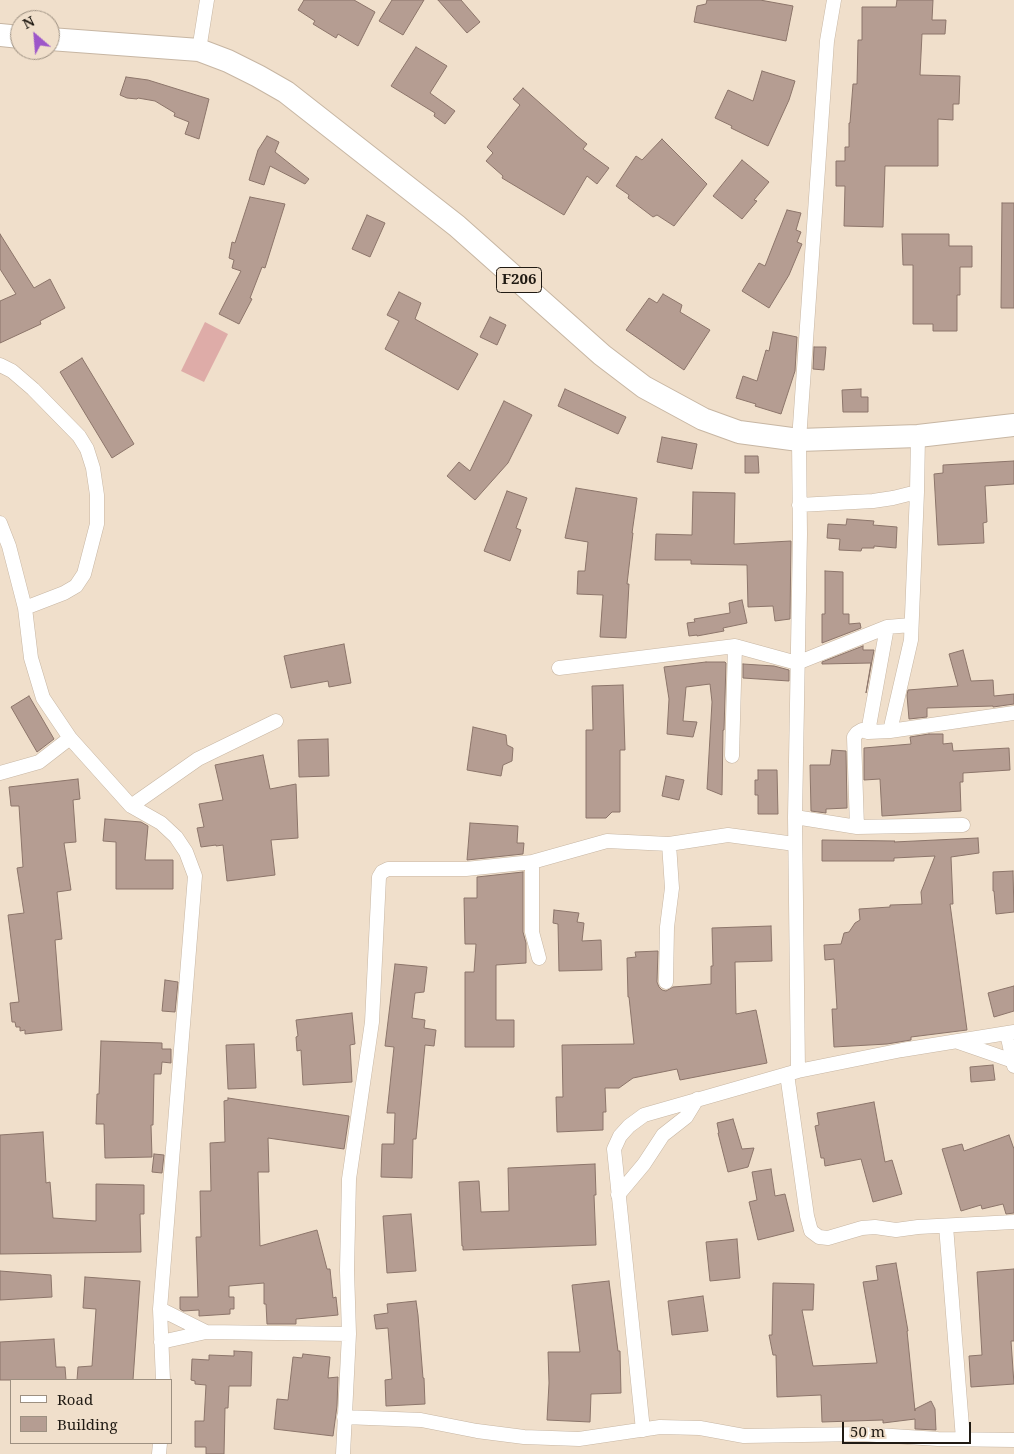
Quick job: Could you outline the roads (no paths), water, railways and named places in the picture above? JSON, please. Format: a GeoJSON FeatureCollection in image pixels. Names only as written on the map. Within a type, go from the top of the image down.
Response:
{"type":"FeatureCollection","features":[{"type":"Feature","properties":{"kind":"main road","name":"F206"},"geometry":{"type":"LineString","coordinates":[[60,40],[199,50],[228,61],[286,92],[457,226],[602,355],[644,386],[703,419],[739,432],[799,440],[918,436],[1014,425]]}},
{"type":"Feature","properties":{"kind":"street"},"geometry":{"type":"LineString","coordinates":[[199,50],[207,0]]}},
{"type":"Feature","properties":{"kind":"street"},"geometry":{"type":"LineString","coordinates":[[834,0],[827,41],[799,440],[800,534],[792,1073],[806,1206],[811,1231],[818,1237],[828,1238],[862,1228],[875,1227],[896,1230],[918,1227],[1014,1222]]}},
{"type":"Feature","properties":{"kind":"street"},"geometry":{"type":"LineString","coordinates":[[0,366],[12,371],[33,389],[79,436],[87,449],[98,495],[97,524],[84,574],[76,586],[64,593],[25,608]]}},
{"type":"Feature","properties":{"kind":"street"},"geometry":{"type":"LineString","coordinates":[[890,731],[911,640],[918,436]]}},
{"type":"Feature","properties":{"kind":"street"},"geometry":{"type":"LineString","coordinates":[[799,505],[873,501],[917,492]]}},
{"type":"Feature","properties":{"kind":"street"},"geometry":{"type":"LineString","coordinates":[[0,523],[9,546],[25,608],[31,658],[43,698],[70,738],[131,806],[161,824],[176,837],[186,852],[195,876],[160,1309],[163,1379]]}},
{"type":"Feature","properties":{"kind":"street"},"geometry":{"type":"LineString","coordinates":[[559,668],[735,646],[797,663],[887,627],[911,625]]}},
{"type":"Feature","properties":{"kind":"street"},"geometry":{"type":"LineString","coordinates":[[868,732],[887,627]]}},
{"type":"Feature","properties":{"kind":"street"},"geometry":{"type":"LineString","coordinates":[[732,756],[735,646]]}},
{"type":"Feature","properties":{"kind":"street"},"geometry":{"type":"LineString","coordinates":[[857,827],[854,737],[862,730],[868,732],[890,731],[1014,713]]}},
{"type":"Feature","properties":{"kind":"street"},"geometry":{"type":"LineString","coordinates":[[131,806],[198,759],[276,721]]}},
{"type":"Feature","properties":{"kind":"street"},"geometry":{"type":"LineString","coordinates":[[0,773],[39,762],[70,738]]}},
{"type":"Feature","properties":{"kind":"street"},"geometry":{"type":"LineString","coordinates":[[795,817],[857,827],[963,825]]}},
{"type":"Feature","properties":{"kind":"street"},"geometry":{"type":"LineString","coordinates":[[343,1454],[349,1334],[347,1270],[349,1179],[372,1022],[379,877],[382,872],[388,869],[466,869],[532,862],[607,841],[670,844],[728,835],[795,844]]}},
{"type":"Feature","properties":{"kind":"street"},"geometry":{"type":"LineString","coordinates":[[666,982],[667,927],[672,888],[670,844]]}},
{"type":"Feature","properties":{"kind":"street"},"geometry":{"type":"LineString","coordinates":[[532,862],[532,932],[539,958]]}},
{"type":"Feature","properties":{"kind":"street"},"geometry":{"type":"LineString","coordinates":[[643,1430],[614,1149],[620,1136],[644,1115],[669,1107],[792,1073],[902,1050],[955,1041],[1010,1032],[1014,1063],[955,1041]]}},
{"type":"Feature","properties":{"kind":"street"},"geometry":{"type":"LineString","coordinates":[[618,1194],[644,1164],[663,1135],[686,1117],[697,1099]]}},
{"type":"Feature","properties":{"kind":"street"},"geometry":{"type":"LineString","coordinates":[[663,1135],[669,1107]]}},
{"type":"Feature","properties":{"kind":"street"},"geometry":{"type":"LineString","coordinates":[[946,1226],[963,1439]]}},
{"type":"Feature","properties":{"kind":"street"},"geometry":{"type":"LineString","coordinates":[[160,1309],[206,1332]]}},
{"type":"Feature","properties":{"kind":"street"},"geometry":{"type":"LineString","coordinates":[[161,1342],[206,1332],[349,1334]]}},
{"type":"Feature","properties":{"kind":"street"},"geometry":{"type":"LineString","coordinates":[[344,1417],[421,1420],[477,1431],[524,1437],[579,1438],[660,1427],[700,1428],[744,1436],[862,1434],[938,1439],[1014,1440]]}}]}
